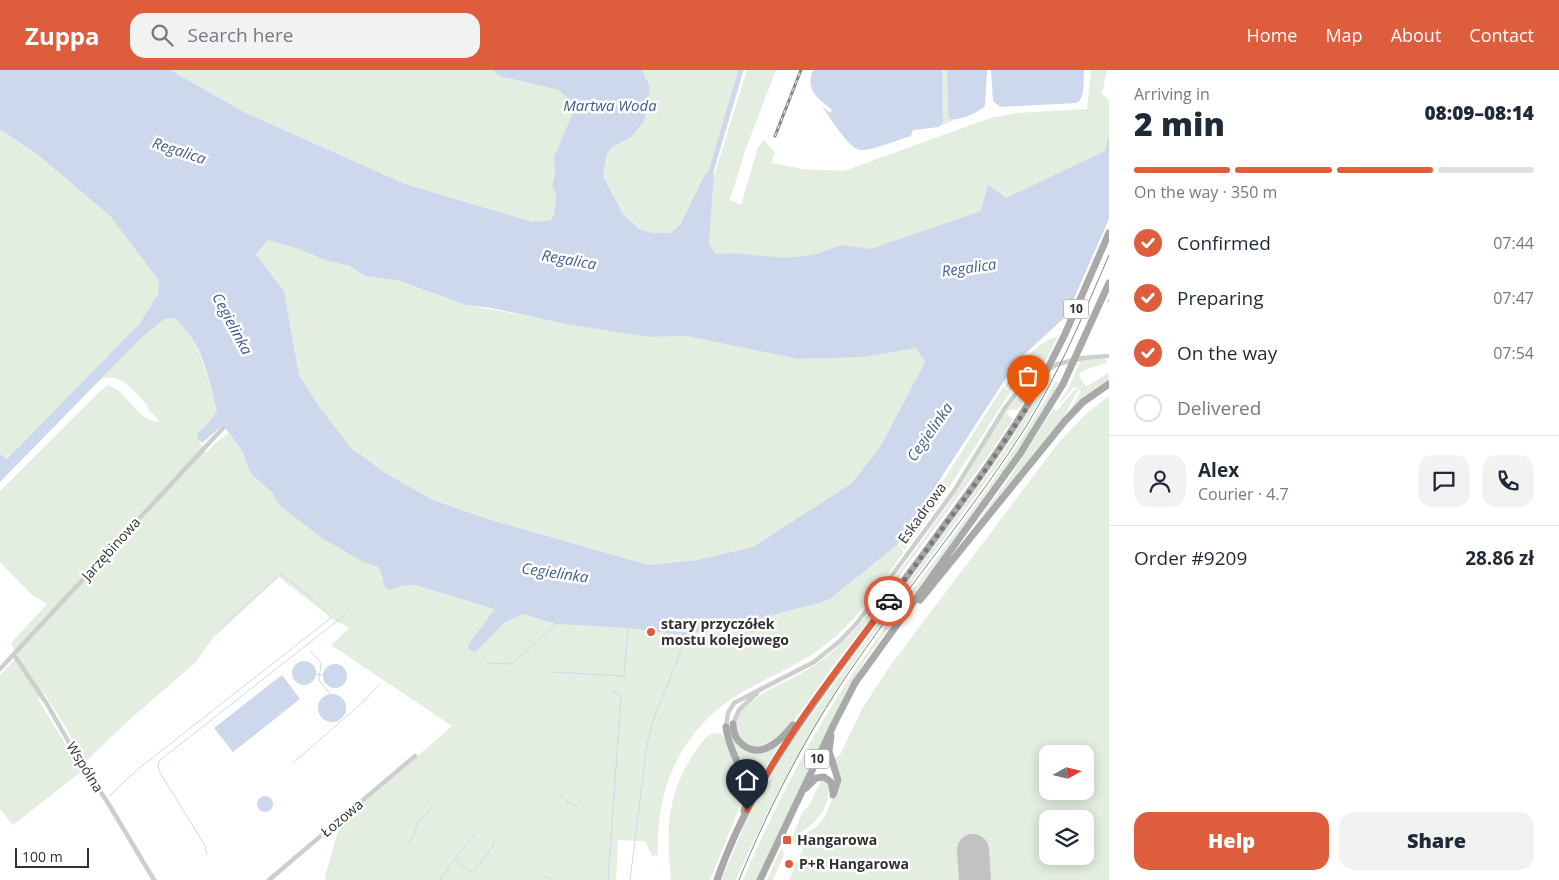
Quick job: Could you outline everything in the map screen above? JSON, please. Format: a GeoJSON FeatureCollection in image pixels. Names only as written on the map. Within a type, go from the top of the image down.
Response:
{"type":"FeatureCollection","features":[{"type":"Feature","properties":{"kind":"main road","name":"10"},"geometry":{"type":"LineString","coordinates":[[716,880],[738,828],[772,764],[822,690],[984,472],[1017,424],[1062,340],[1109,233]]}},
{"type":"Feature","properties":{"kind":"main road","name":"10"},"geometry":{"type":"LineString","coordinates":[[760,880],[834,724],[859,676],[1020,454],[1063,384],[1109,283]]}},
{"type":"Feature","properties":{"kind":"main road"},"geometry":{"type":"LineString","coordinates":[[893,630],[960,552],[1065,421],[1083,402],[1109,384]]}},
{"type":"Feature","properties":{"kind":"main road"},"geometry":{"type":"LineString","coordinates":[[733,724],[736,737],[742,745],[751,749],[766,749],[783,737],[822,690]]}},
{"type":"Feature","properties":{"kind":"main road"},"geometry":{"type":"LineString","coordinates":[[801,794],[813,780],[819,777],[826,778],[831,782],[833,795],[838,786],[838,776],[829,750],[834,724]]}},
{"type":"Feature","properties":{"kind":"main road"},"geometry":{"type":"LineString","coordinates":[[726,727],[727,737],[743,776],[746,790],[745,806],[738,828]]}},
{"type":"Feature","properties":{"kind":"street","name":"Eskadrowa"},"geometry":{"type":"LineString","coordinates":[[726,727],[730,708],[747,696],[799,671],[818,658],[850,631],[864,616],[954,491],[1001,413],[1020,390],[1037,375],[1058,364],[1083,358],[1109,357]]}},
{"type":"Feature","properties":{"kind":"street","name":"Jarzębinowa"},"geometry":{"type":"LineString","coordinates":[[0,669],[223,428]]}},
{"type":"Feature","properties":{"kind":"street","name":"Wspólna"},"geometry":{"type":"LineString","coordinates":[[14,655],[48,704],[75,752],[154,880]]}},
{"type":"Feature","properties":{"kind":"street","name":"Eskadrowa"},"geometry":{"type":"LineString","coordinates":[[733,724],[739,710],[758,692]]}},
{"type":"Feature","properties":{"kind":"street","name":"Łozowa"},"geometry":{"type":"LineString","coordinates":[[269,880],[414,756]]}},
{"type":"Feature","properties":{"kind":"shaded area"},"geometry":{"type":"Polygon","coordinates":[[[170,70],[493,70],[500,76],[559,90],[574,105],[571,117],[554,157],[555,173],[552,186],[556,195],[554,215],[551,220],[533,222],[405,184],[244,112],[170,70]]]}},
{"type":"Feature","properties":{"kind":"shaded area"},"geometry":{"type":"Polygon","coordinates":[[[642,70],[741,70],[712,169],[705,174],[680,225],[670,233],[653,233],[639,229],[623,214],[603,176],[607,154],[612,147],[630,138],[650,87],[642,70]]]}},
{"type":"Feature","properties":{"kind":"shaded area"},"geometry":{"type":"Polygon","coordinates":[[[747,70],[776,70],[745,151],[730,200],[741,205],[758,147],[764,140],[775,153],[771,163],[803,169],[844,171],[990,118],[1017,113],[1087,109],[1091,70],[1107,70],[1102,93],[1109,100],[1109,133],[1105,151],[982,220],[810,265],[732,253],[715,254],[709,243],[714,176],[747,70]]]}},
{"type":"Feature","properties":{"kind":"shaded area"},"geometry":{"type":"Polygon","coordinates":[[[942,70],[947,70],[948,115],[952,120],[957,119],[940,126],[943,123],[942,70]]]}},
{"type":"Feature","properties":{"kind":"shaded area"},"geometry":{"type":"Polygon","coordinates":[[[0,129],[38,155],[110,216],[159,281],[158,294],[140,323],[7,459],[0,454],[0,129]]]}},
{"type":"Feature","properties":{"kind":"shaded area"},"geometry":{"type":"Polygon","coordinates":[[[268,240],[328,261],[350,266],[365,276],[400,281],[466,305],[648,337],[686,336],[798,359],[865,357],[916,348],[925,362],[880,447],[852,483],[753,547],[697,560],[649,565],[491,520],[433,500],[387,474],[351,448],[321,409],[299,375],[284,291],[256,254],[268,240]]]}},
{"type":"Feature","properties":{"kind":"shaded area"},"geometry":{"type":"Polygon","coordinates":[[[162,315],[177,319],[185,327],[192,337],[203,362],[217,411],[197,434],[206,453],[215,443],[229,433],[243,452],[248,468],[253,476],[271,491],[279,505],[363,562],[378,567],[381,578],[404,585],[415,585],[496,609],[469,645],[478,650],[504,623],[522,614],[556,624],[628,628],[689,636],[693,632],[725,630],[820,603],[840,591],[861,572],[898,544],[904,552],[868,602],[837,635],[804,659],[736,696],[716,710],[700,727],[686,745],[675,765],[667,786],[661,808],[658,831],[658,855],[652,856],[645,841],[618,840],[616,880],[326,880],[325,877],[340,824],[452,726],[331,645],[349,628],[334,620],[279,577],[213,638],[195,663],[127,722],[84,763],[65,726],[44,693],[38,699],[82,771],[13,825],[0,809],[0,675],[18,656],[11,643],[47,604],[32,595],[0,562],[0,491],[108,385],[122,394],[145,417],[160,422],[148,409],[147,405],[126,384],[114,378],[100,380],[162,315]]]}},
{"type":"Feature","properties":{"kind":"shaded area"},"geometry":{"type":"Polygon","coordinates":[[[1058,336],[1044,364],[1011,391],[1005,386],[1020,362],[1024,366],[1030,361],[1027,357],[1037,347],[1058,336]]]}},
{"type":"Feature","properties":{"kind":"shaded area"},"geometry":{"type":"Polygon","coordinates":[[[1081,360],[1107,360],[1106,363],[1087,369],[1079,374],[1082,382],[1087,386],[1109,373],[1109,381],[1068,413],[1081,391],[1074,387],[1057,407],[1069,387],[1081,360]]]}},
{"type":"Feature","properties":{"kind":"shaded area"},"geometry":{"type":"Polygon","coordinates":[[[1049,377],[1052,379],[1004,457],[864,647],[846,675],[811,732],[779,790],[736,880],[721,880],[751,811],[787,748],[993,466],[1049,377]]]}},
{"type":"Feature","properties":{"kind":"shaded area"},"geometry":{"type":"Polygon","coordinates":[[[1036,380],[1018,410],[1011,409],[1006,413],[1013,419],[986,459],[880,602],[878,600],[930,531],[959,488],[1002,417],[1023,391],[1036,380]]]}},
{"type":"Feature","properties":{"kind":"shaded area"},"geometry":{"type":"Polygon","coordinates":[[[1056,381],[1059,382],[1041,416],[1003,473],[868,656],[847,690],[756,880],[743,880],[784,791],[832,705],[868,651],[990,485],[1035,417],[1056,381]]]}},
{"type":"Feature","properties":{"kind":"shaded area"},"geometry":{"type":"Polygon","coordinates":[[[1003,387],[1010,392],[943,497],[936,492],[1003,387]]]}},
{"type":"Feature","properties":{"kind":"shaded area"},"geometry":{"type":"Polygon","coordinates":[[[1075,389],[1078,390],[1063,419],[951,558],[1010,477],[1053,409],[1057,411],[1075,389]]]}},
{"type":"Feature","properties":{"kind":"shaded area"},"geometry":{"type":"Polygon","coordinates":[[[1109,396],[1109,880],[789,880],[803,848],[799,845],[806,833],[818,826],[825,816],[840,782],[833,758],[840,755],[863,707],[890,666],[1059,442],[1086,414],[1109,396]]]}},
{"type":"Feature","properties":{"kind":"shaded area"},"geometry":{"type":"Polygon","coordinates":[[[934,494],[942,499],[905,550],[901,548],[900,543],[934,494]]]}},
{"type":"Feature","properties":{"kind":"shaded area"},"geometry":{"type":"Polygon","coordinates":[[[876,603],[880,607],[786,730],[765,747],[753,747],[746,744],[738,734],[736,726],[743,710],[762,694],[809,669],[835,650],[876,603]]]}},
{"type":"Feature","properties":{"kind":"shaded area"},"geometry":{"type":"Polygon","coordinates":[[[729,727],[749,751],[780,743],[749,797],[729,736],[729,727]]]}},
{"type":"Feature","properties":{"kind":"shaded area"},"geometry":{"type":"Polygon","coordinates":[[[713,733],[721,734],[726,739],[742,776],[743,799],[710,880],[671,880],[669,829],[673,798],[685,768],[703,741],[713,733]]]}},
{"type":"Feature","properties":{"kind":"shaded area"},"geometry":{"type":"Polygon","coordinates":[[[822,779],[828,782],[828,797],[825,807],[816,820],[799,836],[795,844],[792,843],[794,832],[803,811],[808,807],[822,779]]]}},
{"type":"Feature","properties":{"kind":"shaded area"},"geometry":{"type":"Polygon","coordinates":[[[781,849],[784,855],[773,880],[767,880],[781,849]]]}},
{"type":"Feature","properties":{"kind":"water"},"geometry":{"type":"Polygon","coordinates":[[[0,70],[170,70],[244,112],[405,184],[533,222],[551,220],[554,215],[556,195],[552,186],[555,173],[554,157],[571,117],[574,105],[559,90],[499,76],[493,70],[642,70],[650,87],[644,121],[630,138],[612,147],[607,154],[603,176],[623,214],[639,229],[653,233],[670,233],[680,225],[705,174],[712,169],[714,176],[709,243],[715,254],[732,253],[785,258],[814,255],[842,245],[871,249],[981,211],[988,185],[1006,198],[1105,151],[1109,133],[1109,302],[1063,319],[1017,361],[898,544],[831,598],[820,603],[725,630],[693,632],[689,636],[628,628],[556,624],[522,614],[504,623],[474,652],[469,649],[468,645],[495,609],[415,585],[404,585],[389,590],[384,586],[378,567],[363,562],[322,538],[279,505],[271,491],[253,476],[248,468],[243,452],[223,425],[202,443],[198,439],[197,434],[217,411],[200,354],[191,337],[176,318],[164,319],[141,338],[0,482],[0,454],[7,459],[140,323],[158,294],[159,281],[110,216],[38,155],[0,129],[0,70]],[[268,240],[256,254],[284,291],[299,375],[321,409],[351,448],[387,474],[433,500],[491,520],[649,565],[697,560],[753,547],[852,483],[880,447],[925,362],[916,348],[865,357],[798,359],[686,336],[648,337],[567,324],[491,308],[466,305],[400,281],[365,276],[350,266],[328,261],[268,240]]]}},
{"type":"Feature","properties":{"kind":"water"},"geometry":{"type":"Polygon","coordinates":[[[813,70],[942,70],[943,123],[939,127],[913,130],[911,136],[879,147],[866,150],[856,149],[840,132],[822,106],[830,113],[832,110],[814,93],[810,83],[813,70]]]}},
{"type":"Feature","properties":{"kind":"water"},"geometry":{"type":"Polygon","coordinates":[[[947,70],[987,70],[985,106],[968,116],[950,119],[948,115],[947,70]]]}},
{"type":"Feature","properties":{"kind":"water"},"geometry":{"type":"Polygon","coordinates":[[[991,70],[1084,70],[1082,97],[1077,103],[1000,107],[993,101],[991,70]]]}},
{"type":"Feature","properties":{"kind":"water"},"geometry":{"type":"Polygon","coordinates":[[[304,661],[313,664],[316,673],[313,682],[304,685],[295,682],[292,673],[295,664],[304,661]]]}},
{"type":"Feature","properties":{"kind":"water"},"geometry":{"type":"Polygon","coordinates":[[[335,664],[344,667],[347,676],[344,685],[335,688],[326,685],[323,676],[326,667],[335,664]]]}},
{"type":"Feature","properties":{"kind":"water"},"geometry":{"type":"Polygon","coordinates":[[[282,675],[300,699],[233,752],[214,728],[282,675]]]}},
{"type":"Feature","properties":{"kind":"water"},"geometry":{"type":"Polygon","coordinates":[[[332,694],[342,698],[346,708],[342,718],[332,722],[322,718],[318,708],[322,698],[332,694]]]}},
{"type":"Feature","properties":{"kind":"water"},"geometry":{"type":"Polygon","coordinates":[[[262,796],[268,796],[273,801],[271,810],[262,812],[257,807],[257,801],[262,796]]]}},
{"type":"Feature","properties":{"kind":"pier"},"geometry":{"type":"Polygon","coordinates":[[[1109,219],[1109,297],[1105,306],[1064,321],[1109,219]]]}},
{"type":"Feature","properties":{"kind":"waterway"},"geometry":{"type":"LineString","coordinates":[[710,175],[741,70]]}},
{"type":"Feature","properties":{"kind":"waterway"},"geometry":{"type":"LineString","coordinates":[[109,796],[138,769],[331,618],[328,613],[308,596],[282,575],[279,575],[223,626]]}},
{"type":"Feature","properties":{"kind":"waterway"},"geometry":{"type":"LineString","coordinates":[[207,854],[206,847],[160,773],[159,761],[346,614]]}},
{"type":"Feature","properties":{"kind":"waterway"},"geometry":{"type":"LineString","coordinates":[[487,663],[512,664],[556,624]]}},
{"type":"Feature","properties":{"kind":"waterway"},"geometry":{"type":"LineString","coordinates":[[551,672],[624,676],[628,628]]}},
{"type":"Feature","properties":{"kind":"waterway"},"geometry":{"type":"LineString","coordinates":[[630,880],[647,744],[654,718],[687,636]]}},
{"type":"Feature","properties":{"kind":"waterway"},"geometry":{"type":"LineString","coordinates":[[310,650],[321,663],[319,680],[330,694]]}},
{"type":"Feature","properties":{"kind":"waterway"},"geometry":{"type":"LineString","coordinates":[[316,674],[323,675]]}},
{"type":"Feature","properties":{"kind":"waterway"},"geometry":{"type":"LineString","coordinates":[[293,763],[362,703],[380,684]]}},
{"type":"Feature","properties":{"kind":"waterway"},"geometry":{"type":"LineString","coordinates":[[608,880],[621,697],[618,693],[613,692]]}},
{"type":"Feature","properties":{"kind":"waterway"},"geometry":{"type":"LineString","coordinates":[[559,794],[566,801],[577,807]]}},
{"type":"Feature","properties":{"kind":"waterway"},"geometry":{"type":"LineString","coordinates":[[408,845],[414,835],[418,822],[432,807]]}},
{"type":"Feature","properties":{"kind":"waterway"},"geometry":{"type":"LineString","coordinates":[[454,860],[475,834]]}},
{"type":"Feature","properties":{"kind":"waterway"},"geometry":{"type":"LineString","coordinates":[[440,880],[454,860],[473,873],[495,843]]}},
{"type":"Feature","properties":{"kind":"waterway"},"geometry":{"type":"LineString","coordinates":[[544,876],[554,880]]}},
{"type":"Feature","properties":{"kind":"runway"},"geometry":{"type":"LineString","coordinates":[[973,850],[975,880]]}},
{"type":"Feature","properties":{"kind":"tram line"},"geometry":{"type":"LineString","coordinates":[[739,880],[751,851],[794,764],[843,681],[988,484],[1039,405],[1061,363],[1109,255]]}},
{"type":"Feature","properties":{"kind":"railway"},"geometry":{"type":"LineString","coordinates":[[775,136],[801,70]]}},
{"type":"Feature","properties":{"kind":"way so far"},"geometry":{"type":"LineString","coordinates":[[889,601],[984,472],[1028,406]]}},
{"type":"Feature","properties":{"kind":"place","name":"stary przyczółek mostu kolejowego"},"geometry":{"type":"Point","coordinates":[651,632]}},
{"type":"Feature","properties":{"kind":"place","name":"Hangarowa"},"geometry":{"type":"Point","coordinates":[787,840]}},
{"type":"Feature","properties":{"kind":"place","name":"P+R Hangarowa"},"geometry":{"type":"Point","coordinates":[789,864]}},
{"type":"Feature","properties":{"kind":"route"},"geometry":{"type":"LineString","coordinates":[[747,810],[771,767],[798,725],[889,601]]}},
{"type":"Feature","properties":{"kind":"water label","name":"Martwa Woda"},"geometry":{"type":"Point","coordinates":[610,106]}},
{"type":"Feature","properties":{"kind":"water label","name":"Regalica"},"geometry":{"type":"Point","coordinates":[179,151]}},
{"type":"Feature","properties":{"kind":"water label","name":"Regalica"},"geometry":{"type":"Point","coordinates":[569,260]}},
{"type":"Feature","properties":{"kind":"water label","name":"Regalica"},"geometry":{"type":"Point","coordinates":[969,268]}},
{"type":"Feature","properties":{"kind":"water label","name":"Cegielinka"},"geometry":{"type":"Point","coordinates":[232,324]}},
{"type":"Feature","properties":{"kind":"water label","name":"Cegielinka"},"geometry":{"type":"Point","coordinates":[930,432]}},
{"type":"Feature","properties":{"kind":"water label","name":"Cegielinka"},"geometry":{"type":"Point","coordinates":[555,573]}}]}
